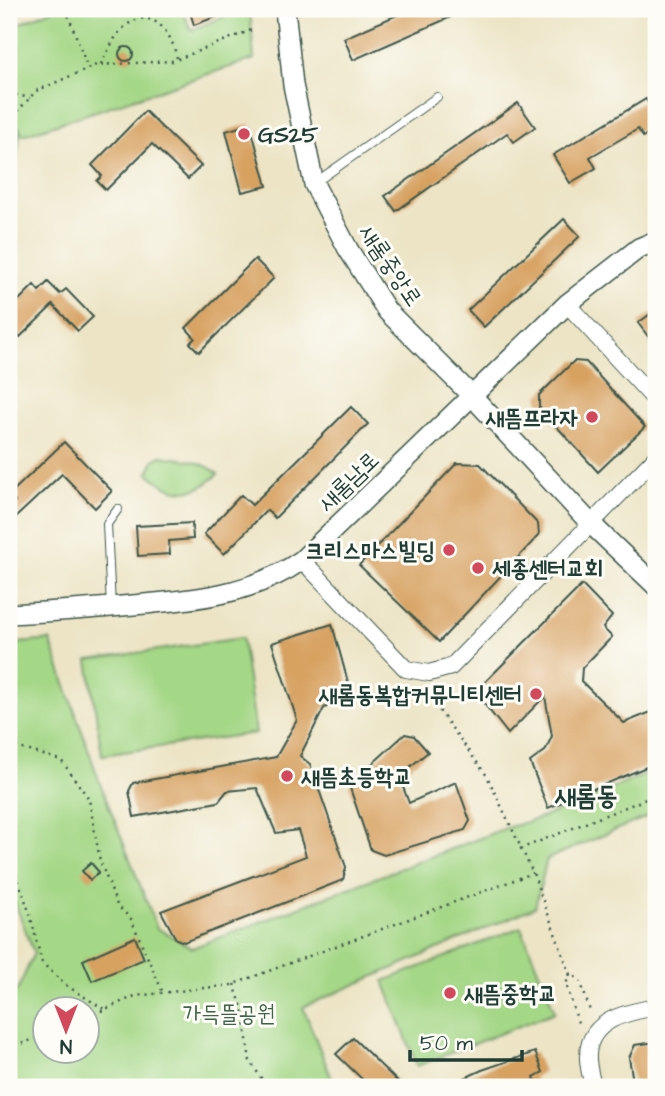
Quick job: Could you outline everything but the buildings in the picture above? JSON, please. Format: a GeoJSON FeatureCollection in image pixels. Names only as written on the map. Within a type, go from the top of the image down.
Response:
{"type":"FeatureCollection","features":[{"type":"Feature","properties":{"kind":"street","name":"새롬중앙로"},"geometry":{"type":"LineString","coordinates":[[285,9],[293,85],[314,184],[348,249],[387,311],[472,396],[590,523],[656,586]]}},
{"type":"Feature","properties":{"kind":"street","name":"새롬남로"},"geometry":{"type":"LineString","coordinates":[[9,614],[203,599],[254,586],[283,573],[302,560],[567,304],[639,248],[656,240]]}},
{"type":"Feature","properties":{"kind":"street"},"geometry":{"type":"LineString","coordinates":[[567,304],[656,401]]}},
{"type":"Feature","properties":{"kind":"street"},"geometry":{"type":"LineString","coordinates":[[302,560],[406,669],[429,673],[451,667],[656,457]]}},
{"type":"Feature","properties":{"kind":"street"},"geometry":{"type":"LineString","coordinates":[[593,1087],[587,1056],[590,1041],[603,1024],[620,1015],[656,1007]]}},
{"type":"Feature","properties":{"kind":"lane"},"geometry":{"type":"LineString","coordinates":[[314,184],[437,97]]}},
{"type":"Feature","properties":{"kind":"lane"},"geometry":{"type":"LineString","coordinates":[[111,607],[107,524],[118,509]]}},
{"type":"Feature","properties":{"kind":"path"},"geometry":{"type":"LineString","coordinates":[[66,9],[88,69]]}},
{"type":"Feature","properties":{"kind":"path"},"geometry":{"type":"LineString","coordinates":[[100,65],[123,28],[137,21],[150,19],[159,23],[168,33],[174,44],[177,60]]}},
{"type":"Feature","properties":{"kind":"path"},"geometry":{"type":"LineString","coordinates":[[9,160],[18,111],[36,91],[100,65],[177,60],[254,29]]}},
{"type":"Feature","properties":{"kind":"path"},"geometry":{"type":"LineString","coordinates":[[9,93],[30,98]]}},
{"type":"Feature","properties":{"kind":"path"},"geometry":{"type":"LineString","coordinates":[[427,694],[487,776],[533,873],[570,974],[580,980],[591,1014]]}},
{"type":"Feature","properties":{"kind":"path"},"geometry":{"type":"LineString","coordinates":[[9,745],[61,760],[89,799],[100,861],[117,905],[131,919],[163,993]]}},
{"type":"Feature","properties":{"kind":"path"},"geometry":{"type":"LineString","coordinates":[[520,849],[656,795]]}},
{"type":"Feature","properties":{"kind":"path"},"geometry":{"type":"LineString","coordinates":[[9,854],[30,914],[42,963],[67,986],[104,1009],[135,996],[234,984],[533,873]]}},
{"type":"Feature","properties":{"kind":"path"},"geometry":{"type":"LineString","coordinates":[[570,974],[566,984],[579,1026]]}},
{"type":"Feature","properties":{"kind":"path"},"geometry":{"type":"LineString","coordinates":[[234,984],[243,1010],[250,1062],[267,1087]]}},
{"type":"Feature","properties":{"kind":"path"},"geometry":{"type":"LineString","coordinates":[[9,1049],[32,1040]]}},
{"type":"Feature","properties":{"kind":"green space"},"geometry":{"type":"Polygon","coordinates":[[[54,9],[182,9],[191,30],[243,9],[250,9],[254,59],[23,135],[14,118],[20,133],[9,224],[9,28],[54,9]]]}},
{"type":"Feature","properties":{"kind":"green space"},"geometry":{"type":"Polygon","coordinates":[[[161,456],[199,463],[218,474],[192,490],[174,489],[148,473],[154,460],[161,456]]]}},
{"type":"Feature","properties":{"kind":"green space"},"geometry":{"type":"Polygon","coordinates":[[[242,638],[256,733],[102,755],[88,660],[242,638]]]}},
{"type":"Feature","properties":{"kind":"green space","name":"가득뜰공원"},"geometry":{"type":"Polygon","coordinates":[[[50,640],[101,786],[157,928],[192,948],[506,828],[544,817],[656,770],[656,813],[547,859],[535,907],[303,1007],[335,1087],[9,1087],[9,996],[18,989],[34,953],[9,887],[9,644],[50,640]]]}},
{"type":"Feature","properties":{"kind":"green space"},"geometry":{"type":"Polygon","coordinates":[[[521,927],[555,1012],[417,1066],[384,981],[521,927]]]}},
{"type":"Feature","properties":{"kind":"place","name":"GS25"},"geometry":{"type":"Point","coordinates":[244,134]}},
{"type":"Feature","properties":{"kind":"place","name":"새뜸프라자"},"geometry":{"type":"Point","coordinates":[592,417]}},
{"type":"Feature","properties":{"kind":"place","name":"크리스마스빌딩"},"geometry":{"type":"Point","coordinates":[449,550]}},
{"type":"Feature","properties":{"kind":"place","name":"세종센터교회"},"geometry":{"type":"Point","coordinates":[478,568]}},
{"type":"Feature","properties":{"kind":"place","name":"새롬동복합커뮤니티센터"},"geometry":{"type":"Point","coordinates":[536,694]}},
{"type":"Feature","properties":{"kind":"place","name":"새뜸초등학교"},"geometry":{"type":"Point","coordinates":[287,776]}},
{"type":"Feature","properties":{"kind":"place","name":"새뜸중학교"},"geometry":{"type":"Point","coordinates":[450,993]}},
{"type":"Feature","properties":{"kind":"district","name":"새롬동"},"geometry":{"type":"Point","coordinates":[586,795]}}]}
